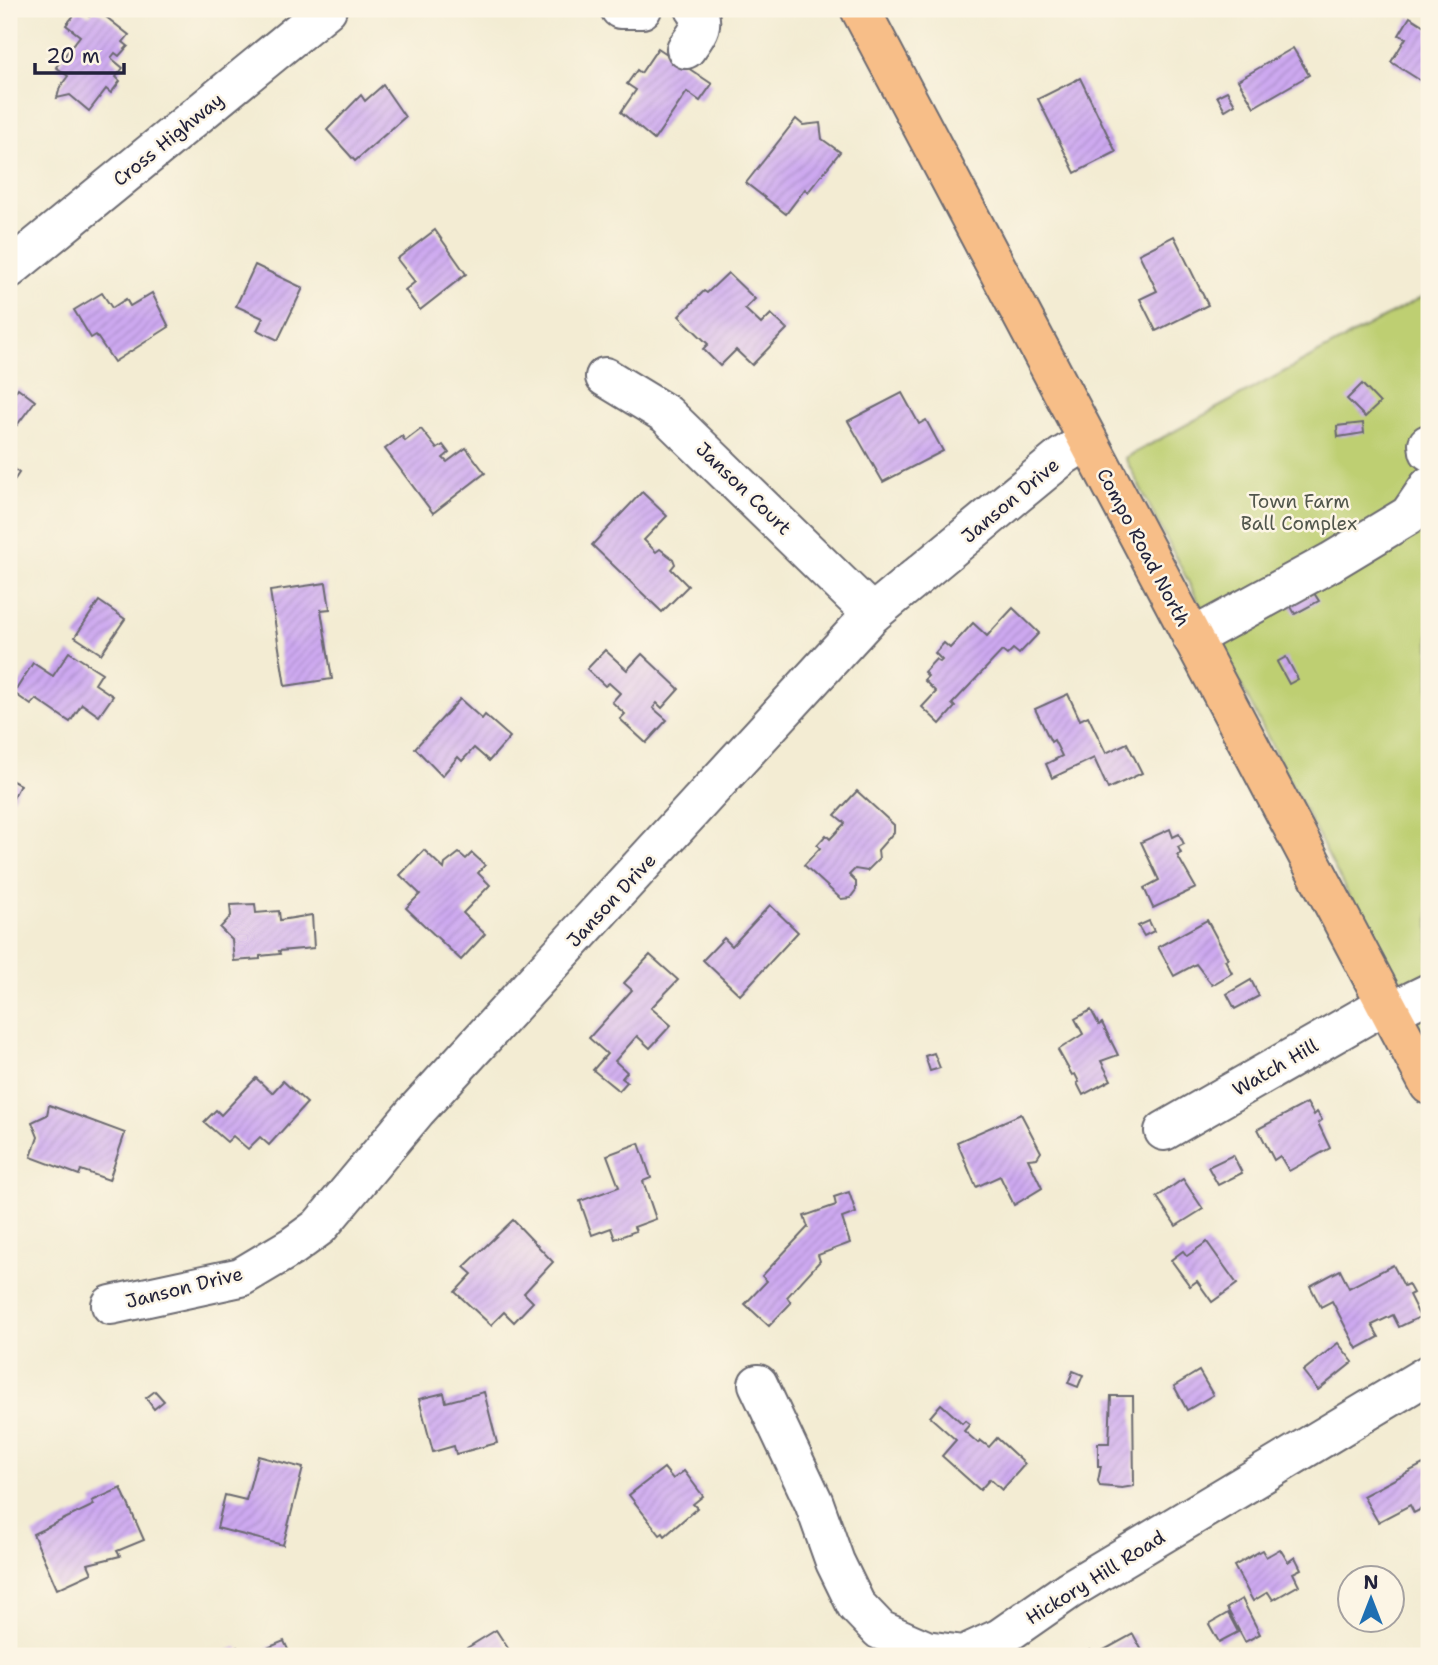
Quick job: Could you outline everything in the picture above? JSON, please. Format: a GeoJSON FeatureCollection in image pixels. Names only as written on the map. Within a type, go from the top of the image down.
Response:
{"type":"FeatureCollection","features":[{"type":"Feature","properties":{"kind":"main road","name":"Compo Road North"},"geometry":{"type":"LineString","coordinates":[[860,9],[1429,1085]]}},
{"type":"Feature","properties":{"kind":"street","name":"Cross Highway"},"geometry":{"type":"LineString","coordinates":[[9,269],[327,9]]}},
{"type":"Feature","properties":{"kind":"street"},"geometry":{"type":"LineString","coordinates":[[620,9],[642,9]]}},
{"type":"Feature","properties":{"kind":"street"},"geometry":{"type":"LineString","coordinates":[[686,48],[701,29],[702,20],[695,9]]}},
{"type":"Feature","properties":{"kind":"street","name":"Janson Court"},"geometry":{"type":"LineString","coordinates":[[605,377],[666,414],[872,614]]}},
{"type":"Feature","properties":{"kind":"street","name":"Janson Drive"},"geometry":{"type":"LineString","coordinates":[[111,1305],[241,1277],[319,1227],[416,1111],[872,614],[1063,456],[1087,441]]}},
{"type":"Feature","properties":{"kind":"street"},"geometry":{"type":"LineString","coordinates":[[1192,638],[1331,562],[1409,515],[1429,486]]}},
{"type":"Feature","properties":{"kind":"street","name":"Watch Hill"},"geometry":{"type":"LineString","coordinates":[[1164,1130],[1388,1008],[1429,993]]}},
{"type":"Feature","properties":{"kind":"street","name":"Hickory Hill Road"},"geometry":{"type":"LineString","coordinates":[[758,1384],[814,1503],[835,1562],[856,1605],[880,1630],[926,1650],[964,1655],[1000,1638],[1069,1590],[1429,1374]]}},
{"type":"Feature","properties":{"kind":"green space","name":"Town Farm Ball Complex"},"geometry":{"type":"Polygon","coordinates":[[[1429,293],[1429,1053],[1125,458],[1429,293]]]}},
{"type":"Feature","properties":{"kind":"building"},"geometry":{"type":"Polygon","coordinates":[[[79,9],[89,16],[96,9],[129,35],[123,42],[128,46],[119,56],[115,53],[111,58],[123,68],[116,77],[120,81],[111,93],[106,89],[89,111],[70,95],[57,98],[60,87],[68,76],[56,67],[80,36],[66,25],[79,9]]]}},
{"type":"Feature","properties":{"kind":"building"},"geometry":{"type":"Polygon","coordinates":[[[1410,17],[1429,29],[1429,86],[1391,62],[1406,38],[1399,35],[1410,17]]]}},
{"type":"Feature","properties":{"kind":"building"},"geometry":{"type":"Polygon","coordinates":[[[658,48],[712,84],[700,101],[687,92],[654,140],[621,112],[636,90],[627,84],[637,70],[641,73],[658,48]]]}},
{"type":"Feature","properties":{"kind":"building"},"geometry":{"type":"Polygon","coordinates":[[[1293,48],[1309,75],[1254,107],[1238,80],[1293,48]]]}},
{"type":"Feature","properties":{"kind":"building"},"geometry":{"type":"Polygon","coordinates":[[[1080,78],[1116,152],[1075,173],[1038,99],[1080,78]]]}},
{"type":"Feature","properties":{"kind":"building"},"geometry":{"type":"Polygon","coordinates":[[[383,85],[405,117],[355,161],[327,130],[361,95],[365,101],[383,85]]]}},
{"type":"Feature","properties":{"kind":"building"},"geometry":{"type":"Polygon","coordinates":[[[1227,91],[1235,104],[1225,110],[1217,96],[1227,91]]]}},
{"type":"Feature","properties":{"kind":"building"},"geometry":{"type":"Polygon","coordinates":[[[796,119],[803,125],[820,123],[822,139],[840,152],[808,192],[805,189],[786,214],[746,183],[796,119]]]}},
{"type":"Feature","properties":{"kind":"building"},"geometry":{"type":"Polygon","coordinates":[[[435,230],[466,274],[420,310],[405,290],[415,282],[397,259],[435,230]]]}},
{"type":"Feature","properties":{"kind":"building"},"geometry":{"type":"Polygon","coordinates":[[[1174,236],[1208,305],[1156,331],[1140,299],[1157,291],[1139,254],[1174,236]]]}},
{"type":"Feature","properties":{"kind":"building"},"geometry":{"type":"Polygon","coordinates":[[[255,265],[303,288],[278,340],[257,330],[263,318],[236,306],[255,265]]]}},
{"type":"Feature","properties":{"kind":"building"},"geometry":{"type":"Polygon","coordinates":[[[728,273],[755,299],[745,309],[761,324],[771,314],[787,329],[752,365],[736,350],[720,366],[703,349],[708,344],[679,316],[704,291],[707,293],[728,273]]]}},
{"type":"Feature","properties":{"kind":"building"},"geometry":{"type":"Polygon","coordinates":[[[102,293],[112,308],[126,299],[130,306],[152,293],[169,327],[114,362],[96,335],[91,338],[74,310],[102,293]]]}},
{"type":"Feature","properties":{"kind":"building"},"geometry":{"type":"Polygon","coordinates":[[[1362,384],[1380,403],[1365,417],[1347,399],[1362,384]]]}},
{"type":"Feature","properties":{"kind":"building"},"geometry":{"type":"Polygon","coordinates":[[[18,388],[35,401],[17,425],[9,419],[9,400],[18,388]]]}},
{"type":"Feature","properties":{"kind":"building"},"geometry":{"type":"Polygon","coordinates":[[[902,393],[919,424],[926,420],[943,451],[883,482],[848,421],[902,393]]]}},
{"type":"Feature","properties":{"kind":"building"},"geometry":{"type":"Polygon","coordinates":[[[1363,423],[1364,433],[1338,437],[1337,426],[1363,423]]]}},
{"type":"Feature","properties":{"kind":"building"},"geometry":{"type":"Polygon","coordinates":[[[421,429],[437,449],[443,445],[449,453],[443,458],[447,462],[466,448],[485,473],[433,513],[385,449],[402,436],[405,441],[421,429]]]}},
{"type":"Feature","properties":{"kind":"building"},"geometry":{"type":"Polygon","coordinates":[[[9,465],[19,473],[9,488],[9,465]]]}},
{"type":"Feature","properties":{"kind":"building"},"geometry":{"type":"Polygon","coordinates":[[[642,492],[667,516],[644,540],[656,552],[660,549],[673,559],[675,564],[671,569],[688,586],[662,612],[592,545],[642,492]]]}},
{"type":"Feature","properties":{"kind":"building"},"geometry":{"type":"Polygon","coordinates":[[[326,583],[330,609],[321,610],[332,679],[285,686],[270,591],[326,583]]]}},
{"type":"Feature","properties":{"kind":"building"},"geometry":{"type":"Polygon","coordinates":[[[1314,593],[1319,601],[1295,614],[1290,605],[1314,593]]]}},
{"type":"Feature","properties":{"kind":"building"},"geometry":{"type":"Polygon","coordinates":[[[99,601],[125,619],[101,654],[75,637],[99,601]]]}},
{"type":"Feature","properties":{"kind":"building"},"geometry":{"type":"Polygon","coordinates":[[[1013,608],[1039,633],[1019,654],[1013,649],[1007,655],[1002,651],[952,704],[955,707],[940,724],[922,707],[936,692],[924,680],[928,676],[924,672],[936,659],[940,662],[942,660],[935,653],[944,643],[950,648],[973,623],[987,636],[1013,608]]]}},
{"type":"Feature","properties":{"kind":"building"},"geometry":{"type":"Polygon","coordinates":[[[605,650],[627,670],[642,654],[679,689],[662,708],[657,703],[653,708],[667,720],[646,743],[620,719],[625,714],[612,702],[620,693],[609,683],[605,686],[587,669],[605,650]]]}},
{"type":"Feature","properties":{"kind":"building"},"geometry":{"type":"Polygon","coordinates":[[[69,652],[102,673],[95,684],[113,696],[99,716],[82,704],[70,722],[36,699],[31,705],[14,693],[33,663],[53,676],[69,652]]]}},
{"type":"Feature","properties":{"kind":"building"},"geometry":{"type":"Polygon","coordinates":[[[1286,657],[1298,679],[1289,684],[1277,662],[1286,657]]]}},
{"type":"Feature","properties":{"kind":"building"},"geometry":{"type":"Polygon","coordinates":[[[1068,694],[1080,720],[1088,716],[1106,753],[1127,743],[1142,773],[1108,789],[1094,758],[1052,778],[1046,764],[1062,756],[1054,740],[1051,742],[1035,709],[1068,694]]]}},
{"type":"Feature","properties":{"kind":"building"},"geometry":{"type":"Polygon","coordinates":[[[460,699],[482,719],[485,715],[510,737],[489,761],[474,748],[462,761],[458,757],[442,776],[415,748],[460,699]]]}},
{"type":"Feature","properties":{"kind":"building"},"geometry":{"type":"Polygon","coordinates":[[[9,779],[20,785],[9,806],[9,779]]]}},
{"type":"Feature","properties":{"kind":"building"},"geometry":{"type":"Polygon","coordinates":[[[857,791],[894,825],[894,832],[878,850],[879,859],[867,871],[855,869],[849,875],[856,882],[856,890],[850,898],[841,899],[804,865],[820,848],[817,845],[826,835],[830,839],[845,823],[835,815],[857,791]]]}},
{"type":"Feature","properties":{"kind":"building"},"geometry":{"type":"Polygon","coordinates":[[[1170,829],[1173,837],[1179,834],[1184,844],[1178,847],[1181,853],[1177,855],[1196,888],[1153,908],[1144,888],[1159,880],[1141,842],[1170,829]]]}},
{"type":"Feature","properties":{"kind":"building"},"geometry":{"type":"Polygon","coordinates":[[[424,850],[444,869],[445,864],[459,853],[466,859],[472,853],[485,865],[478,873],[490,885],[463,913],[485,934],[461,960],[406,908],[420,894],[400,875],[424,850]]]}},
{"type":"Feature","properties":{"kind":"building"},"geometry":{"type":"Polygon","coordinates":[[[255,904],[256,913],[279,911],[280,920],[312,915],[314,948],[279,951],[280,954],[260,956],[260,959],[234,961],[232,940],[220,928],[231,916],[230,905],[255,904]]]}},
{"type":"Feature","properties":{"kind":"building"},"geometry":{"type":"Polygon","coordinates":[[[770,905],[798,932],[740,995],[703,960],[724,938],[732,946],[770,905]]]}},
{"type":"Feature","properties":{"kind":"building"},"geometry":{"type":"Polygon","coordinates":[[[1207,920],[1228,959],[1225,960],[1232,973],[1212,985],[1196,964],[1174,976],[1158,947],[1207,920]]]}},
{"type":"Feature","properties":{"kind":"building"},"geometry":{"type":"Polygon","coordinates":[[[1149,921],[1154,931],[1144,936],[1138,926],[1149,921]]]}},
{"type":"Feature","properties":{"kind":"building"},"geometry":{"type":"Polygon","coordinates":[[[650,955],[678,980],[651,1008],[671,1025],[650,1048],[637,1036],[615,1061],[627,1072],[622,1078],[627,1082],[619,1091],[593,1070],[607,1054],[589,1038],[632,990],[624,983],[650,955]]]}},
{"type":"Feature","properties":{"kind":"building"},"geometry":{"type":"Polygon","coordinates":[[[1251,980],[1259,996],[1235,1009],[1227,994],[1251,980]]]}},
{"type":"Feature","properties":{"kind":"building"},"geometry":{"type":"Polygon","coordinates":[[[1091,1010],[1099,1025],[1102,1023],[1118,1055],[1101,1061],[1111,1080],[1083,1095],[1075,1074],[1072,1075],[1058,1050],[1083,1034],[1075,1019],[1091,1010]]]}},
{"type":"Feature","properties":{"kind":"building"},"geometry":{"type":"Polygon","coordinates":[[[934,1053],[940,1068],[930,1071],[925,1056],[934,1053]]]}},
{"type":"Feature","properties":{"kind":"building"},"geometry":{"type":"Polygon","coordinates":[[[256,1078],[272,1093],[283,1081],[307,1103],[269,1145],[260,1137],[248,1149],[233,1136],[227,1142],[204,1122],[216,1110],[221,1115],[256,1078]]]}},
{"type":"Feature","properties":{"kind":"building"},"geometry":{"type":"Polygon","coordinates":[[[1307,1103],[1314,1115],[1317,1112],[1322,1120],[1318,1123],[1330,1148],[1289,1171],[1280,1156],[1274,1160],[1258,1129],[1307,1103]]]}},
{"type":"Feature","properties":{"kind":"building"},"geometry":{"type":"Polygon","coordinates":[[[49,1105],[125,1133],[109,1180],[81,1170],[79,1175],[31,1157],[38,1137],[32,1122],[47,1115],[49,1105]]]}},
{"type":"Feature","properties":{"kind":"building"},"geometry":{"type":"Polygon","coordinates":[[[1021,1114],[1041,1152],[1037,1158],[1028,1159],[1042,1188],[1014,1205],[1000,1176],[976,1187],[957,1142],[1021,1114]]]}},
{"type":"Feature","properties":{"kind":"building"},"geometry":{"type":"Polygon","coordinates":[[[639,1143],[651,1178],[643,1181],[656,1219],[634,1227],[636,1231],[615,1239],[611,1228],[592,1235],[580,1201],[619,1187],[607,1155],[639,1143]]]}},
{"type":"Feature","properties":{"kind":"building"},"geometry":{"type":"Polygon","coordinates":[[[1233,1155],[1242,1173],[1218,1185],[1208,1167],[1233,1155]]]}},
{"type":"Feature","properties":{"kind":"building"},"geometry":{"type":"Polygon","coordinates":[[[1183,1179],[1203,1209],[1176,1226],[1157,1197],[1183,1179]]]}},
{"type":"Feature","properties":{"kind":"building"},"geometry":{"type":"Polygon","coordinates":[[[849,1192],[856,1213],[842,1218],[850,1243],[818,1255],[820,1261],[787,1297],[791,1303],[769,1326],[745,1304],[767,1281],[762,1276],[808,1227],[804,1216],[836,1205],[834,1197],[849,1192]]]}},
{"type":"Feature","properties":{"kind":"building"},"geometry":{"type":"Polygon","coordinates":[[[513,1220],[553,1262],[524,1293],[533,1302],[514,1322],[504,1312],[491,1325],[455,1292],[472,1274],[464,1267],[513,1220]]]}},
{"type":"Feature","properties":{"kind":"building"},"geometry":{"type":"Polygon","coordinates":[[[1207,1242],[1237,1284],[1212,1302],[1197,1281],[1190,1286],[1171,1260],[1183,1251],[1187,1256],[1207,1242]]]}},
{"type":"Feature","properties":{"kind":"building"},"geometry":{"type":"Polygon","coordinates":[[[1393,1265],[1404,1286],[1408,1284],[1413,1293],[1409,1295],[1420,1317],[1399,1327],[1393,1315],[1372,1325],[1379,1337],[1357,1349],[1332,1301],[1321,1307],[1310,1286],[1340,1270],[1349,1288],[1393,1265]]]}},
{"type":"Feature","properties":{"kind":"building"},"geometry":{"type":"Polygon","coordinates":[[[1338,1343],[1353,1362],[1318,1390],[1303,1371],[1338,1343]]]}},
{"type":"Feature","properties":{"kind":"building"},"geometry":{"type":"Polygon","coordinates":[[[1073,1371],[1083,1375],[1078,1387],[1068,1383],[1073,1371]]]}},
{"type":"Feature","properties":{"kind":"building"},"geometry":{"type":"Polygon","coordinates":[[[1199,1371],[1213,1395],[1187,1410],[1174,1386],[1199,1371]]]}},
{"type":"Feature","properties":{"kind":"building"},"geometry":{"type":"Polygon","coordinates":[[[155,1391],[164,1401],[154,1409],[146,1398],[155,1391]]]}},
{"type":"Feature","properties":{"kind":"building"},"geometry":{"type":"Polygon","coordinates":[[[484,1392],[497,1443],[456,1454],[454,1446],[433,1452],[419,1399],[444,1393],[446,1402],[484,1392]]]}},
{"type":"Feature","properties":{"kind":"building"},"geometry":{"type":"Polygon","coordinates":[[[1111,1396],[1133,1396],[1134,1486],[1100,1486],[1098,1481],[1101,1466],[1098,1466],[1098,1443],[1109,1443],[1111,1396]]]}},
{"type":"Feature","properties":{"kind":"building"},"geometry":{"type":"Polygon","coordinates":[[[941,1404],[962,1423],[965,1420],[970,1424],[964,1431],[978,1443],[980,1440],[989,1447],[997,1438],[1025,1464],[1002,1490],[990,1479],[980,1490],[942,1456],[956,1440],[930,1417],[941,1404]]]}},
{"type":"Feature","properties":{"kind":"building"},"geometry":{"type":"Polygon","coordinates":[[[258,1456],[303,1468],[283,1545],[217,1528],[225,1495],[246,1500],[258,1456]]]}},
{"type":"Feature","properties":{"kind":"building"},"geometry":{"type":"Polygon","coordinates":[[[1423,1464],[1425,1467],[1429,1465],[1429,1505],[1414,1513],[1410,1505],[1378,1522],[1363,1496],[1423,1464]]]}},
{"type":"Feature","properties":{"kind":"building"},"geometry":{"type":"Polygon","coordinates":[[[664,1468],[673,1479],[684,1471],[703,1496],[693,1504],[697,1508],[665,1536],[663,1533],[660,1535],[629,1495],[664,1468]]]}},
{"type":"Feature","properties":{"kind":"building"},"geometry":{"type":"Polygon","coordinates":[[[121,1488],[144,1540],[117,1551],[120,1556],[88,1564],[92,1573],[57,1589],[33,1534],[94,1505],[92,1501],[121,1488]]]}},
{"type":"Feature","properties":{"kind":"building"},"geometry":{"type":"Polygon","coordinates":[[[1280,1549],[1288,1562],[1295,1557],[1301,1569],[1293,1573],[1299,1585],[1273,1600],[1268,1592],[1253,1601],[1234,1566],[1262,1550],[1266,1557],[1280,1549]]]}},
{"type":"Feature","properties":{"kind":"building"},"geometry":{"type":"Polygon","coordinates":[[[1242,1599],[1260,1634],[1245,1642],[1227,1608],[1242,1599]]]}},
{"type":"Feature","properties":{"kind":"building"},"geometry":{"type":"Polygon","coordinates":[[[1228,1613],[1238,1632],[1219,1642],[1209,1624],[1228,1613]]]}},
{"type":"Feature","properties":{"kind":"building"},"geometry":{"type":"Polygon","coordinates":[[[496,1630],[513,1656],[454,1656],[496,1630]]]}},
{"type":"Feature","properties":{"kind":"building"},"geometry":{"type":"Polygon","coordinates":[[[1133,1634],[1145,1656],[1093,1656],[1133,1634]]]}},
{"type":"Feature","properties":{"kind":"building"},"geometry":{"type":"Polygon","coordinates":[[[284,1641],[291,1656],[248,1656],[284,1641]]]}},
{"type":"Feature","properties":{"kind":"building"},"geometry":{"type":"Polygon","coordinates":[[[237,1647],[241,1656],[220,1654],[237,1647]]]}},
{"type":"Feature","properties":{"kind":"building"},"geometry":{"type":"Polygon","coordinates":[[[1090,1650],[1093,1656],[1078,1656],[1090,1650]]]}}]}
